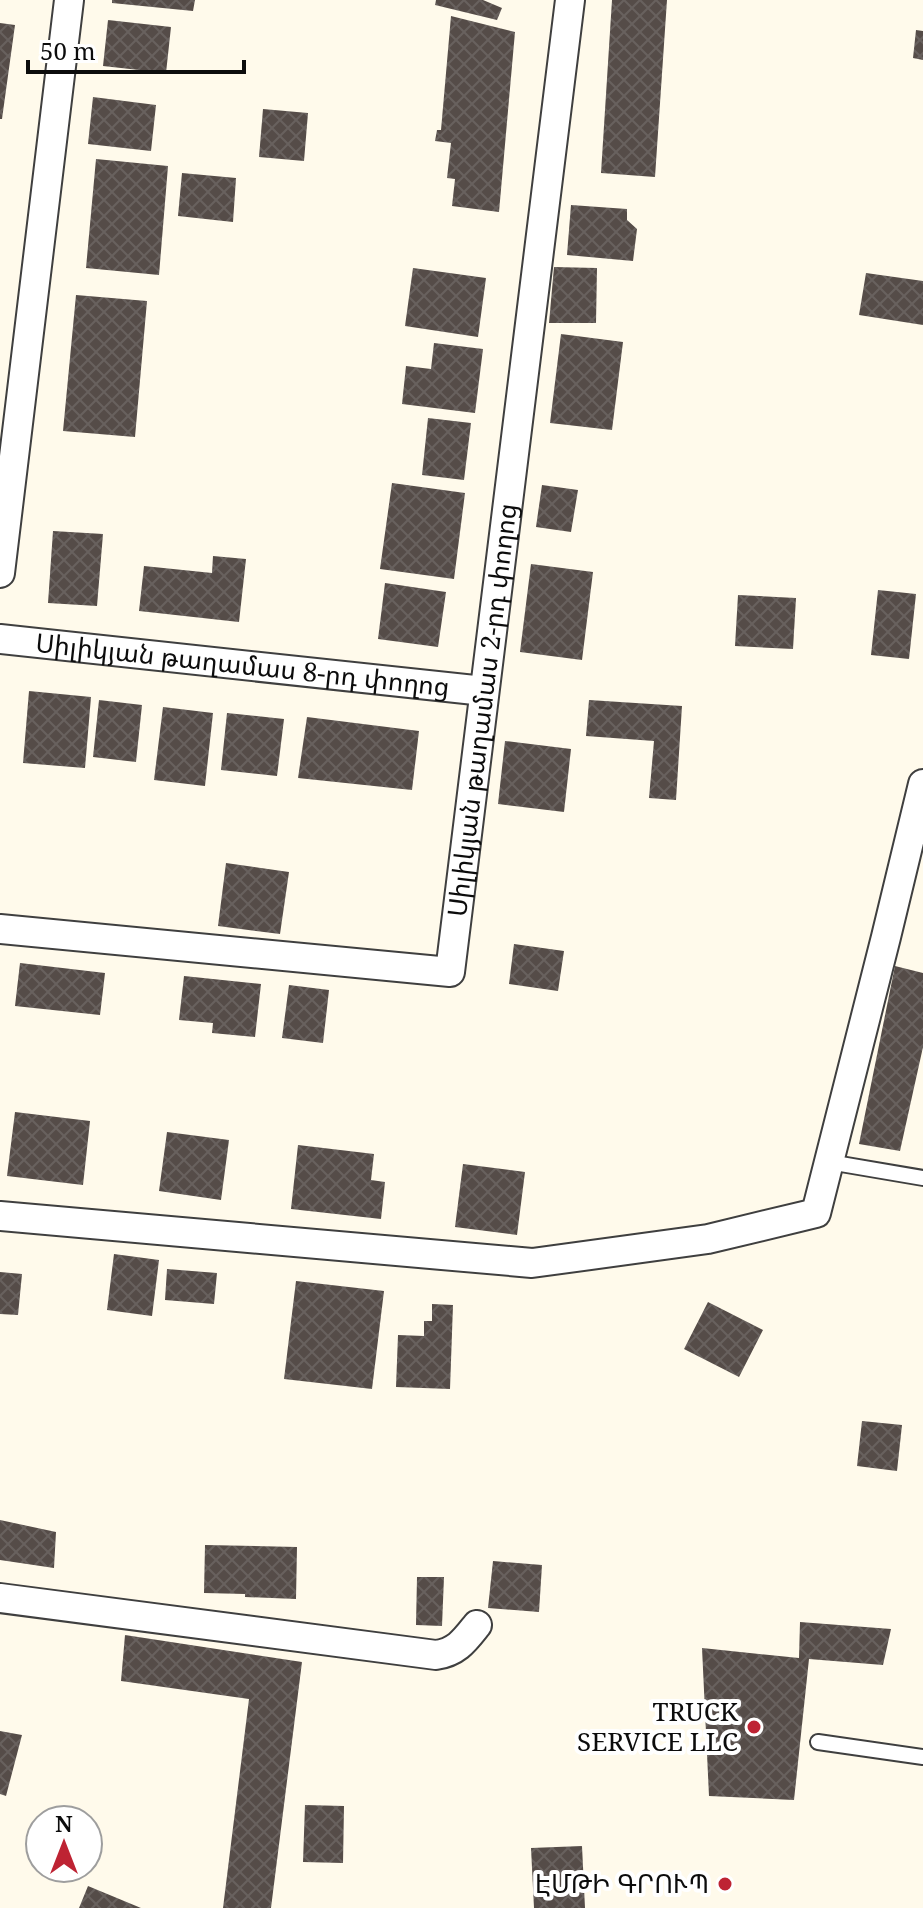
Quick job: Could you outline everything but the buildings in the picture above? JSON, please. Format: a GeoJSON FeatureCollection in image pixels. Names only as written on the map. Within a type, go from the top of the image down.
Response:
{"type":"FeatureCollection","features":[{"type":"Feature","properties":{"kind":"street"},"geometry":{"type":"LineString","coordinates":[[0,573],[69,0]]}},
{"type":"Feature","properties":{"kind":"street","name":"Սիլիկյան թաղամաս 2-րդ փողոց"},"geometry":{"type":"LineString","coordinates":[[0,929],[450,972],[570,0]]}},
{"type":"Feature","properties":{"kind":"street","name":"Սիլիկյան թաղամաս 8-րդ փողոց"},"geometry":{"type":"LineString","coordinates":[[0,639],[484,691]]}},
{"type":"Feature","properties":{"kind":"street"},"geometry":{"type":"LineString","coordinates":[[0,1216],[532,1263],[708,1239],[816,1213],[921,797]]}},
{"type":"Feature","properties":{"kind":"street"},"geometry":{"type":"LineString","coordinates":[[0,1598],[436,1655],[448,1654],[460,1646],[477,1625]]}},
{"type":"Feature","properties":{"kind":"lane"},"geometry":{"type":"LineString","coordinates":[[829,1162],[923,1178]]}},
{"type":"Feature","properties":{"kind":"lane"},"geometry":{"type":"LineString","coordinates":[[818,1742],[923,1757]]}},
{"type":"Feature","properties":{"kind":"place","name":"TRUCK SERVICE LLC"},"geometry":{"type":"Point","coordinates":[754,1727]}},
{"type":"Feature","properties":{"kind":"place","name":"ԷՄԹԻ ԳՐՈՒՊ"},"geometry":{"type":"Point","coordinates":[725,1884]}}]}
